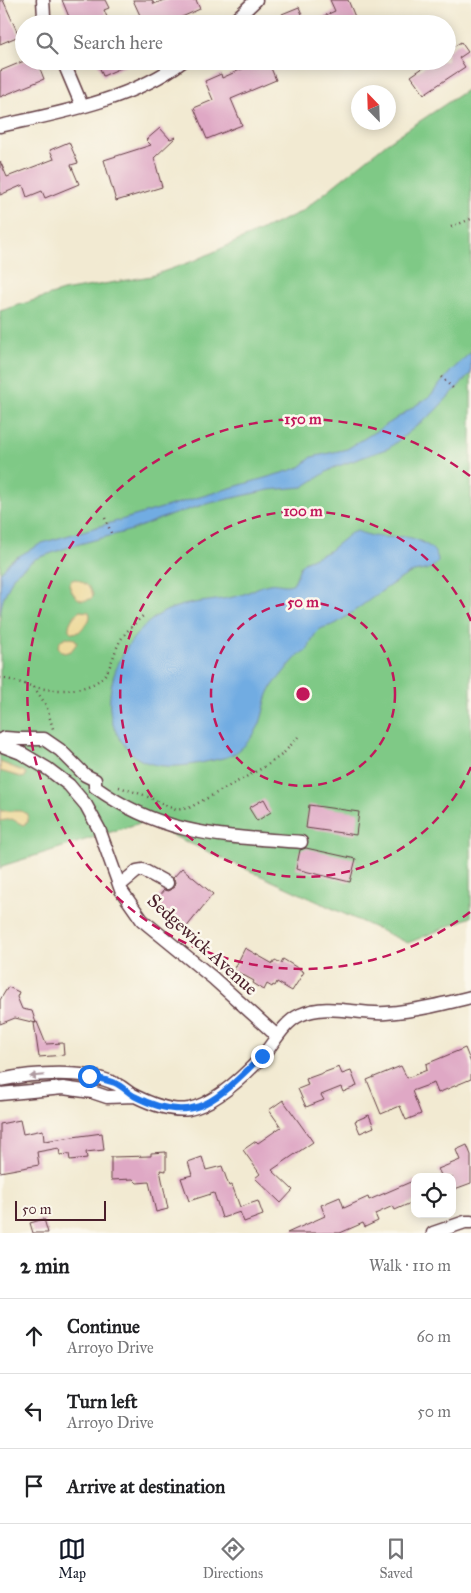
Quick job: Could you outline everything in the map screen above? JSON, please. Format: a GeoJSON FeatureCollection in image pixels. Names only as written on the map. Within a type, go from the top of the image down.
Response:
{"type":"FeatureCollection","features":[{"type":"Feature","properties":{"kind":"street"},"geometry":{"type":"LineString","coordinates":[[43,0],[44,15]]}},
{"type":"Feature","properties":{"kind":"street"},"geometry":{"type":"LineString","coordinates":[[240,15],[256,0]]}},
{"type":"Feature","properties":{"kind":"street"},"geometry":{"type":"LineString","coordinates":[[67,70],[82,106]]}},
{"type":"Feature","properties":{"kind":"street"},"geometry":{"type":"LineString","coordinates":[[0,126],[82,106],[132,91],[168,70]]}},
{"type":"Feature","properties":{"kind":"street"},"geometry":{"type":"LineString","coordinates":[[0,740],[5,738],[44,739],[60,750],[85,775],[95,780],[95,786],[115,801],[146,817],[183,830],[219,836],[301,842]]}},
{"type":"Feature","properties":{"kind":"street","name":"Sedgewick Avenue"},"geometry":{"type":"LineString","coordinates":[[0,745],[20,753],[48,769],[68,785],[86,805],[99,828],[120,885],[130,905],[142,920],[212,978],[277,1036]]}},
{"type":"Feature","properties":{"kind":"street"},"geometry":{"type":"LineString","coordinates":[[120,885],[137,871],[143,870],[167,883]]}},
{"type":"Feature","properties":{"kind":"street"},"geometry":{"type":"LineString","coordinates":[[0,1080],[40,1075],[89,1076],[116,1084],[134,1096],[165,1108],[178,1110],[201,1106],[218,1097],[262,1056],[277,1036],[296,1016],[325,1008],[383,1014],[413,1011],[471,997]]}},
{"type":"Feature","properties":{"kind":"street"},"geometry":{"type":"LineString","coordinates":[[63,1075],[63,1088]]}},
{"type":"Feature","properties":{"kind":"street"},"geometry":{"type":"LineString","coordinates":[[0,1094],[63,1088],[92,1092],[107,1097],[134,1096]]}},
{"type":"Feature","properties":{"kind":"street"},"geometry":{"type":"LineString","coordinates":[[433,1233],[465,1222],[471,1222]]}},
{"type":"Feature","properties":{"kind":"path"},"geometry":{"type":"LineString","coordinates":[[451,227],[471,220]]}},
{"type":"Feature","properties":{"kind":"path"},"geometry":{"type":"LineString","coordinates":[[441,377],[455,390]]}},
{"type":"Feature","properties":{"kind":"path"},"geometry":{"type":"LineString","coordinates":[[104,518],[112,535]]}},
{"type":"Feature","properties":{"kind":"path"},"geometry":{"type":"LineString","coordinates":[[0,678],[47,690],[68,690],[89,686],[100,681],[108,671],[126,632],[144,615]]}},
{"type":"Feature","properties":{"kind":"path"},"geometry":{"type":"LineString","coordinates":[[34,687],[46,705],[60,750]]}},
{"type":"Feature","properties":{"kind":"path"},"geometry":{"type":"LineString","coordinates":[[115,786],[144,795],[176,810],[189,808],[266,766],[283,754],[298,736]]}},
{"type":"Feature","properties":{"kind":"green space"},"geometry":{"type":"Polygon","coordinates":[[[471,87],[471,917],[408,943],[143,822],[2,866],[0,870],[0,311],[63,291],[151,276],[196,260],[301,212],[387,143],[471,87]]]}},
{"type":"Feature","properties":{"kind":"sand"},"geometry":{"type":"Polygon","coordinates":[[[76,579],[88,586],[93,597],[81,600],[72,592],[69,584],[72,580],[76,579]]]}},
{"type":"Feature","properties":{"kind":"sand"},"geometry":{"type":"Polygon","coordinates":[[[80,611],[89,612],[90,618],[79,632],[72,633],[69,630],[70,622],[80,611]]]}},
{"type":"Feature","properties":{"kind":"sand"},"geometry":{"type":"Polygon","coordinates":[[[66,637],[75,639],[77,643],[71,651],[64,653],[58,646],[61,640],[66,637]]]}},
{"type":"Feature","properties":{"kind":"sand"},"geometry":{"type":"Polygon","coordinates":[[[0,762],[25,772],[26,775],[24,778],[0,771],[0,762]]]}},
{"type":"Feature","properties":{"kind":"sand"},"geometry":{"type":"Polygon","coordinates":[[[0,811],[21,811],[28,814],[28,822],[23,825],[12,819],[0,821],[0,811]]]}},
{"type":"Feature","properties":{"kind":"water"},"geometry":{"type":"Polygon","coordinates":[[[471,352],[471,373],[433,413],[389,448],[333,468],[303,487],[269,490],[206,504],[132,530],[72,546],[35,559],[14,575],[3,599],[0,614],[0,573],[10,561],[42,543],[292,470],[300,467],[312,457],[347,449],[430,396],[451,371],[471,352]]]}},
{"type":"Feature","properties":{"kind":"water"},"geometry":{"type":"Polygon","coordinates":[[[357,531],[375,536],[412,538],[432,548],[438,562],[427,570],[409,574],[387,587],[337,623],[319,630],[308,649],[297,657],[271,688],[257,728],[245,745],[235,753],[203,763],[161,766],[141,760],[129,751],[120,739],[113,723],[110,706],[111,689],[115,672],[123,655],[132,640],[144,627],[166,611],[186,604],[241,595],[269,584],[288,585],[294,583],[304,562],[329,551],[351,533],[357,531]]]}},
{"type":"Feature","properties":{"kind":"building"},"geometry":{"type":"Polygon","coordinates":[[[0,0],[3,0],[15,27],[15,38],[0,44],[0,0]]]}},
{"type":"Feature","properties":{"kind":"building"},"geometry":{"type":"Polygon","coordinates":[[[62,0],[105,0],[109,8],[104,10],[106,15],[68,15],[62,0]]]}},
{"type":"Feature","properties":{"kind":"building"},"geometry":{"type":"Polygon","coordinates":[[[133,0],[152,0],[154,4],[164,0],[196,0],[200,9],[186,15],[140,15],[133,0]]]}},
{"type":"Feature","properties":{"kind":"building"},"geometry":{"type":"Polygon","coordinates":[[[330,0],[348,0],[354,15],[326,15],[335,11],[330,0]]]}},
{"type":"Feature","properties":{"kind":"building"},"geometry":{"type":"Polygon","coordinates":[[[299,7],[302,15],[282,15],[299,7]]]}},
{"type":"Feature","properties":{"kind":"building"},"geometry":{"type":"Polygon","coordinates":[[[461,42],[468,52],[459,58],[465,67],[424,94],[411,76],[420,70],[456,70],[456,45],[461,42]]]}},
{"type":"Feature","properties":{"kind":"building"},"geometry":{"type":"Polygon","coordinates":[[[15,65],[15,70],[40,70],[44,79],[0,97],[0,71],[15,65]]]}},
{"type":"Feature","properties":{"kind":"building"},"geometry":{"type":"Polygon","coordinates":[[[101,70],[116,70],[103,76],[101,70]]]}},
{"type":"Feature","properties":{"kind":"building"},"geometry":{"type":"Polygon","coordinates":[[[240,70],[272,70],[276,80],[231,99],[242,125],[207,139],[194,108],[213,100],[205,81],[221,74],[222,78],[240,70]]]}},
{"type":"Feature","properties":{"kind":"building"},"geometry":{"type":"Polygon","coordinates":[[[160,128],[170,139],[176,137],[154,158],[162,187],[116,201],[104,160],[151,145],[146,140],[160,128]]]}},
{"type":"Feature","properties":{"kind":"building"},"geometry":{"type":"Polygon","coordinates":[[[69,142],[78,163],[71,165],[79,184],[45,198],[42,191],[27,197],[23,185],[0,195],[0,161],[7,177],[54,159],[50,150],[69,142]]]}},
{"type":"Feature","properties":{"kind":"building"},"geometry":{"type":"Polygon","coordinates":[[[264,799],[271,812],[257,821],[249,808],[264,799]]]}},
{"type":"Feature","properties":{"kind":"building"},"geometry":{"type":"Polygon","coordinates":[[[309,805],[359,812],[356,835],[306,828],[309,805]]]}},
{"type":"Feature","properties":{"kind":"building"},"geometry":{"type":"Polygon","coordinates":[[[306,848],[356,859],[350,882],[296,869],[300,850],[306,848]]]}},
{"type":"Feature","properties":{"kind":"building"},"geometry":{"type":"Polygon","coordinates":[[[182,868],[213,894],[185,929],[153,903],[164,890],[168,891],[174,887],[175,882],[173,878],[182,868]]]}},
{"type":"Feature","properties":{"kind":"building"},"geometry":{"type":"Polygon","coordinates":[[[245,948],[273,964],[275,960],[281,963],[283,959],[304,972],[292,991],[277,982],[272,987],[267,984],[264,990],[253,983],[254,981],[234,970],[245,948]]]}},
{"type":"Feature","properties":{"kind":"building"},"geometry":{"type":"Polygon","coordinates":[[[8,987],[19,992],[17,997],[22,1009],[32,1011],[36,1023],[15,1018],[0,1024],[0,1000],[8,987]]]}},
{"type":"Feature","properties":{"kind":"building"},"geometry":{"type":"Polygon","coordinates":[[[37,1022],[46,1044],[63,1043],[64,1055],[39,1057],[34,1023],[37,1022]]]}},
{"type":"Feature","properties":{"kind":"building"},"geometry":{"type":"Polygon","coordinates":[[[465,1048],[471,1063],[471,1079],[438,1093],[434,1083],[412,1091],[421,1114],[406,1120],[400,1106],[381,1114],[367,1080],[401,1066],[407,1078],[427,1070],[426,1064],[465,1048]]]}},
{"type":"Feature","properties":{"kind":"building"},"geometry":{"type":"Polygon","coordinates":[[[339,1067],[342,1074],[351,1071],[357,1086],[343,1092],[341,1087],[321,1095],[324,1100],[306,1107],[298,1089],[308,1085],[306,1079],[339,1067]]]}},
{"type":"Feature","properties":{"kind":"building"},"geometry":{"type":"Polygon","coordinates":[[[283,1100],[313,1142],[272,1170],[293,1190],[281,1203],[255,1178],[260,1174],[243,1150],[256,1141],[258,1143],[281,1127],[269,1110],[283,1100]]]}},
{"type":"Feature","properties":{"kind":"building"},"geometry":{"type":"Polygon","coordinates":[[[369,1115],[374,1127],[360,1133],[355,1121],[369,1115]]]}},
{"type":"Feature","properties":{"kind":"building"},"geometry":{"type":"Polygon","coordinates":[[[20,1120],[23,1134],[43,1130],[44,1141],[102,1133],[104,1150],[86,1152],[87,1158],[70,1160],[69,1154],[60,1155],[59,1148],[37,1152],[39,1165],[0,1172],[0,1124],[20,1120]]]}},
{"type":"Feature","properties":{"kind":"building"},"geometry":{"type":"Polygon","coordinates":[[[467,1145],[471,1155],[471,1183],[456,1189],[456,1173],[440,1173],[438,1169],[460,1160],[456,1150],[467,1145]]]}},
{"type":"Feature","properties":{"kind":"building"},"geometry":{"type":"Polygon","coordinates":[[[166,1152],[166,1171],[160,1170],[168,1209],[156,1212],[149,1182],[137,1183],[133,1179],[111,1180],[111,1157],[151,1156],[151,1153],[166,1152]]]}},
{"type":"Feature","properties":{"kind":"building"},"geometry":{"type":"Polygon","coordinates":[[[202,1157],[206,1170],[222,1166],[229,1186],[232,1185],[240,1207],[258,1201],[263,1215],[244,1222],[240,1212],[222,1218],[214,1193],[189,1201],[181,1178],[192,1175],[188,1162],[202,1157]]]}},
{"type":"Feature","properties":{"kind":"building"},"geometry":{"type":"Polygon","coordinates":[[[411,1182],[411,1203],[395,1210],[393,1206],[375,1214],[378,1221],[365,1227],[363,1223],[340,1233],[287,1233],[325,1216],[321,1205],[340,1197],[344,1208],[368,1197],[369,1200],[411,1182]]]}},
{"type":"Feature","properties":{"kind":"building"},"geometry":{"type":"Polygon","coordinates":[[[44,1219],[48,1233],[33,1233],[30,1223],[44,1219]]]}},
{"type":"Feature","properties":{"kind":"route"},"geometry":{"type":"LineString","coordinates":[[89,1076],[116,1084],[134,1096],[165,1108],[190,1109],[201,1106],[218,1097],[262,1056]]}}]}
